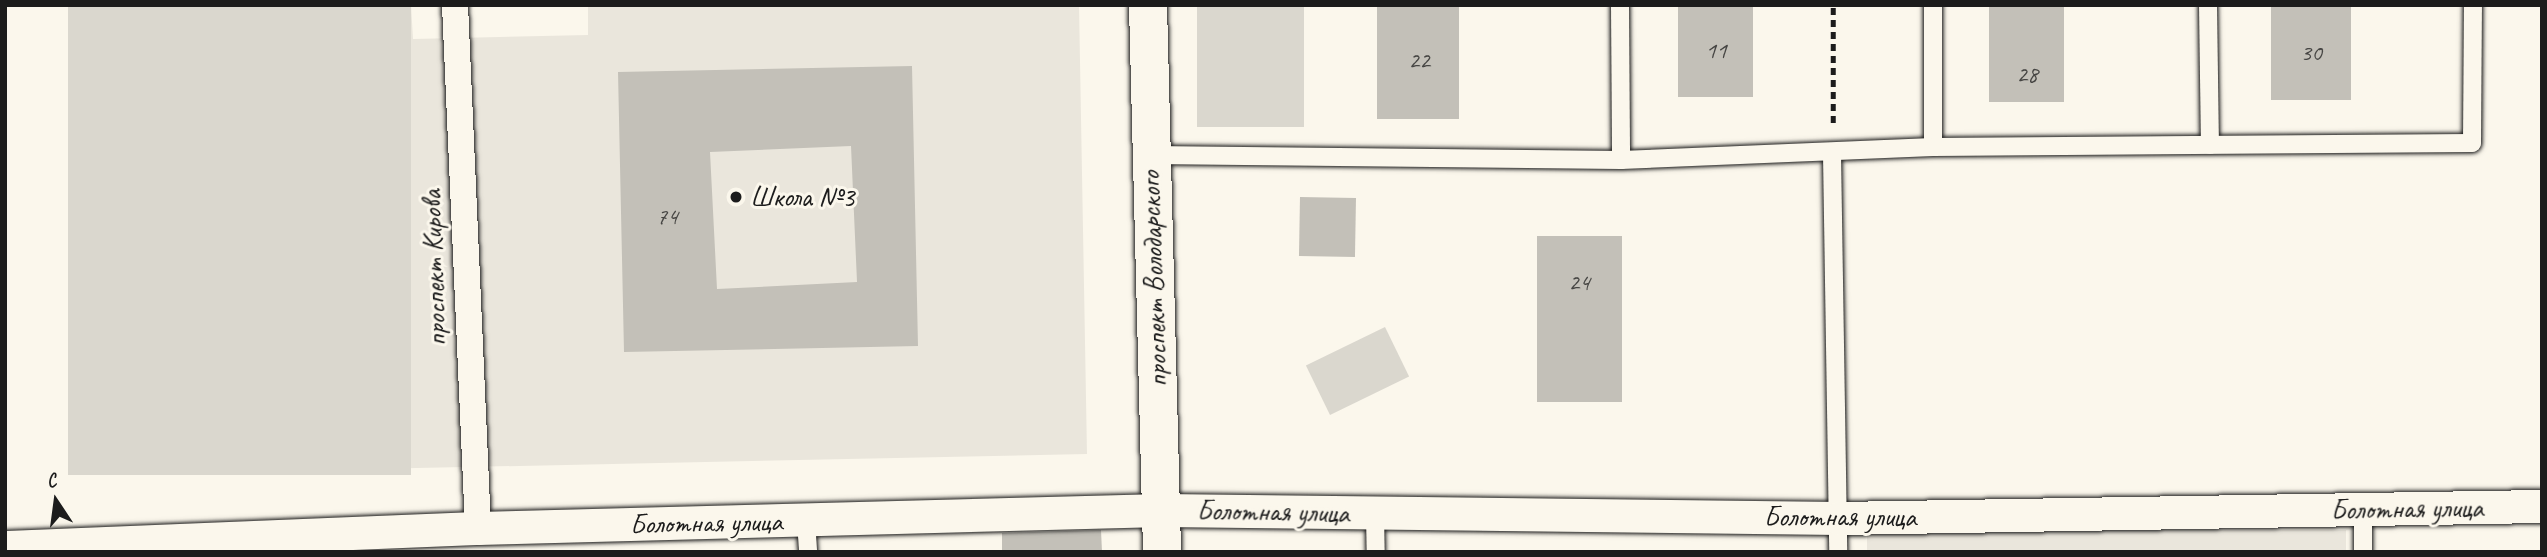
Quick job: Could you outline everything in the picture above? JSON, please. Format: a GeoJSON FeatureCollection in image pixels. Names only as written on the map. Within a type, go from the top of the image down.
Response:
{"type":"FeatureCollection","features":[{"type":"Feature","properties":{"kind":"main road","name":"проспект Володарского"},"geometry":{"type":"LineString","coordinates":[[1148,5],[1162,552]]}},
{"type":"Feature","properties":{"kind":"street","name":"проспект Кирова"},"geometry":{"type":"LineString","coordinates":[[455,5],[478,528]]}},
{"type":"Feature","properties":{"kind":"street","name":"Болотная улица"},"geometry":{"type":"LineString","coordinates":[[5,547],[478,528],[807,536],[1162,510],[1839,518],[2542,506]]}},
{"type":"Feature","properties":{"kind":"lane"},"geometry":{"type":"LineString","coordinates":[[1620,5],[1621,160]]}},
{"type":"Feature","properties":{"kind":"lane"},"geometry":{"type":"LineString","coordinates":[[1933,5],[1933,147]]}},
{"type":"Feature","properties":{"kind":"lane"},"geometry":{"type":"LineString","coordinates":[[2208,5],[2210,145]]}},
{"type":"Feature","properties":{"kind":"lane"},"geometry":{"type":"LineString","coordinates":[[1150,155],[1621,160],[1933,147],[2472,143],[2473,5]]}},
{"type":"Feature","properties":{"kind":"lane"},"geometry":{"type":"LineString","coordinates":[[1832,153],[1838,552]]}},
{"type":"Feature","properties":{"kind":"lane"},"geometry":{"type":"LineString","coordinates":[[2363,511],[2363,552]]}},
{"type":"Feature","properties":{"kind":"lane"},"geometry":{"type":"LineString","coordinates":[[1375,513],[1376,552]]}},
{"type":"Feature","properties":{"kind":"path"},"geometry":{"type":"LineString","coordinates":[[1832,153],[1833,5]]}},
{"type":"Feature","properties":{"kind":"shaded area"},"geometry":{"type":"Polygon","coordinates":[[[68,5],[411,5],[413,39],[588,35],[588,5],[1079,5],[1087,454],[87,475],[68,5]]]}},
{"type":"Feature","properties":{"kind":"shaded area"},"geometry":{"type":"Polygon","coordinates":[[[68,5],[411,5],[411,475],[68,475],[68,5]]]}},
{"type":"Feature","properties":{"kind":"shaded area"},"geometry":{"type":"Polygon","coordinates":[[[1197,5],[1304,5],[1304,127],[1197,127],[1197,5]]]}},
{"type":"Feature","properties":{"kind":"shaded area"},"geometry":{"type":"Polygon","coordinates":[[[1385,327],[1409,376],[1330,415],[1306,366],[1385,327]]]}},
{"type":"Feature","properties":{"kind":"shaded area"},"geometry":{"type":"Polygon","coordinates":[[[1867,530],[2346,530],[2346,552],[1867,552],[1867,530]]]}},
{"type":"Feature","properties":{"kind":"building"},"geometry":{"type":"Polygon","coordinates":[[[1377,5],[1459,5],[1459,119],[1377,119],[1377,5]]]}},
{"type":"Feature","properties":{"kind":"building"},"geometry":{"type":"Polygon","coordinates":[[[1678,5],[1753,5],[1753,97],[1678,97],[1678,5]]]}},
{"type":"Feature","properties":{"kind":"building"},"geometry":{"type":"Polygon","coordinates":[[[1989,5],[2064,5],[2064,102],[1989,102],[1989,5]]]}},
{"type":"Feature","properties":{"kind":"building"},"geometry":{"type":"Polygon","coordinates":[[[2271,5],[2351,5],[2351,100],[2271,100],[2271,5]]]}},
{"type":"Feature","properties":{"kind":"building"},"geometry":{"type":"Polygon","coordinates":[[[912,66],[918,346],[624,352],[618,72],[912,66]],[[851,146],[710,152],[717,289],[857,282],[851,146]]]}},
{"type":"Feature","properties":{"kind":"building"},"geometry":{"type":"Polygon","coordinates":[[[1300,197],[1356,198],[1355,257],[1299,256],[1300,197]]]}},
{"type":"Feature","properties":{"kind":"building"},"geometry":{"type":"Polygon","coordinates":[[[1537,236],[1622,236],[1622,402],[1537,402],[1537,236]]]}},
{"type":"Feature","properties":{"kind":"building"},"geometry":{"type":"Polygon","coordinates":[[[1101,530],[1102,552],[1002,552],[1002,533],[1101,530]]]}},
{"type":"Feature","properties":{"kind":"place","name":"Школа №3"},"geometry":{"type":"Point","coordinates":[736,197]}}]}
